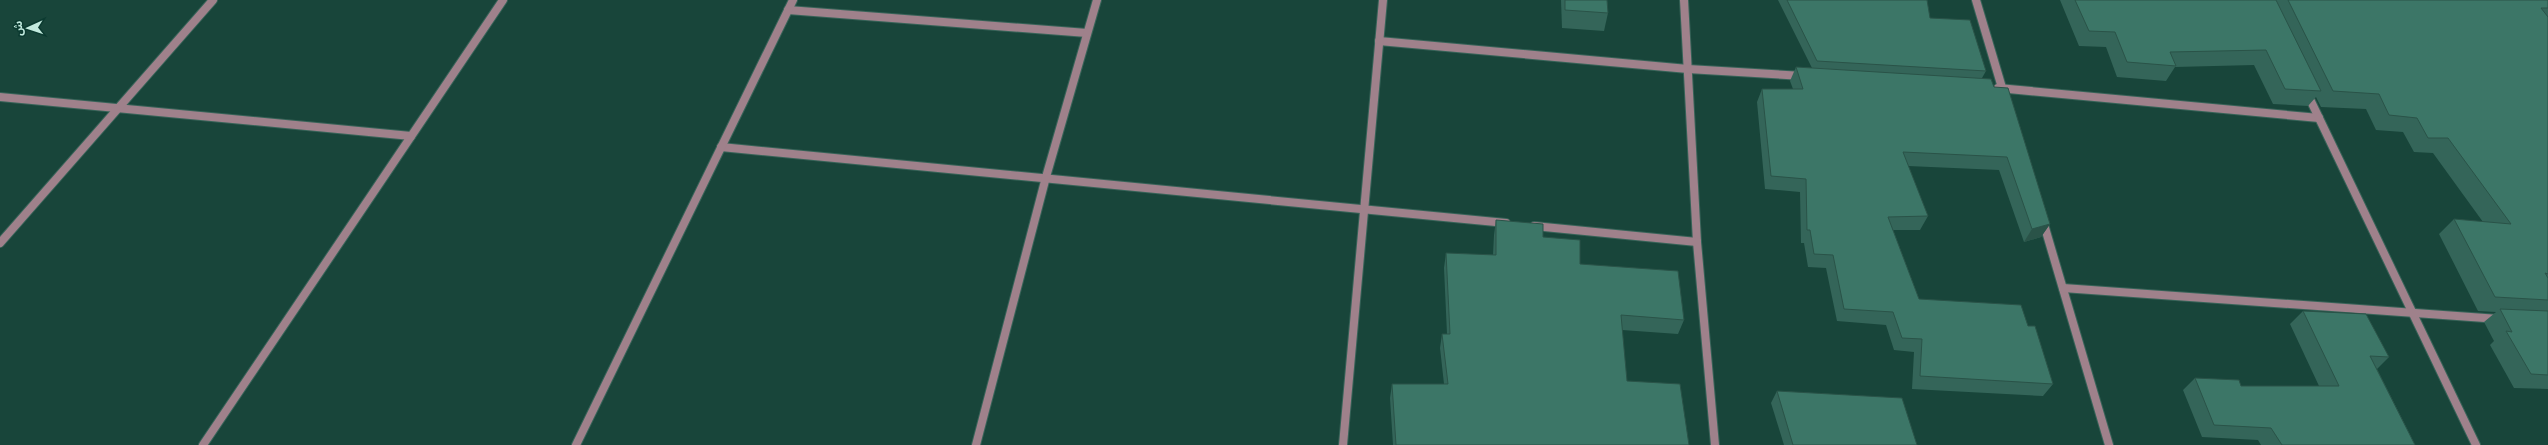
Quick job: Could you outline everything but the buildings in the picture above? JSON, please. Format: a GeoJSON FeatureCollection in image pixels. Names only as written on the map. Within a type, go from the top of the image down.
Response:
{"type":"FeatureCollection","features":[{"type":"Feature","properties":{"kind":"street"},"geometry":{"type":"LineString","coordinates":[[0,242],[116,108],[213,0]]}},
{"type":"Feature","properties":{"kind":"street"},"geometry":{"type":"LineString","coordinates":[[203,445],[503,0]]}},
{"type":"Feature","properties":{"kind":"street"},"geometry":{"type":"LineString","coordinates":[[576,445],[793,0]]}},
{"type":"Feature","properties":{"kind":"street"},"geometry":{"type":"LineString","coordinates":[[976,445],[1046,177],[1097,0]]}},
{"type":"Feature","properties":{"kind":"street"},"geometry":{"type":"LineString","coordinates":[[1343,445],[1383,0]]}},
{"type":"Feature","properties":{"kind":"street"},"geometry":{"type":"LineString","coordinates":[[1684,0],[1697,242],[1715,445]]}},
{"type":"Feature","properties":{"kind":"street"},"geometry":{"type":"LineString","coordinates":[[1976,0],[2006,103]]}},
{"type":"Feature","properties":{"kind":"street"},"geometry":{"type":"LineString","coordinates":[[788,10],[1087,33]]}},
{"type":"Feature","properties":{"kind":"street"},"geometry":{"type":"LineString","coordinates":[[1379,41],[1688,68],[1814,76]]}},
{"type":"Feature","properties":{"kind":"street"},"geometry":{"type":"LineString","coordinates":[[2303,83],[2476,445]]}},
{"type":"Feature","properties":{"kind":"street"},"geometry":{"type":"LineString","coordinates":[[1986,87],[2319,118]]}},
{"type":"Feature","properties":{"kind":"street"},"geometry":{"type":"LineString","coordinates":[[0,97],[411,136]]}},
{"type":"Feature","properties":{"kind":"street"},"geometry":{"type":"LineString","coordinates":[[721,147],[1046,177],[1364,210],[1697,242]]}},
{"type":"Feature","properties":{"kind":"street"},"geometry":{"type":"LineString","coordinates":[[2040,214],[2109,445]]}},
{"type":"Feature","properties":{"kind":"street"},"geometry":{"type":"LineString","coordinates":[[2063,288],[2413,314],[2508,319]]}}]}
